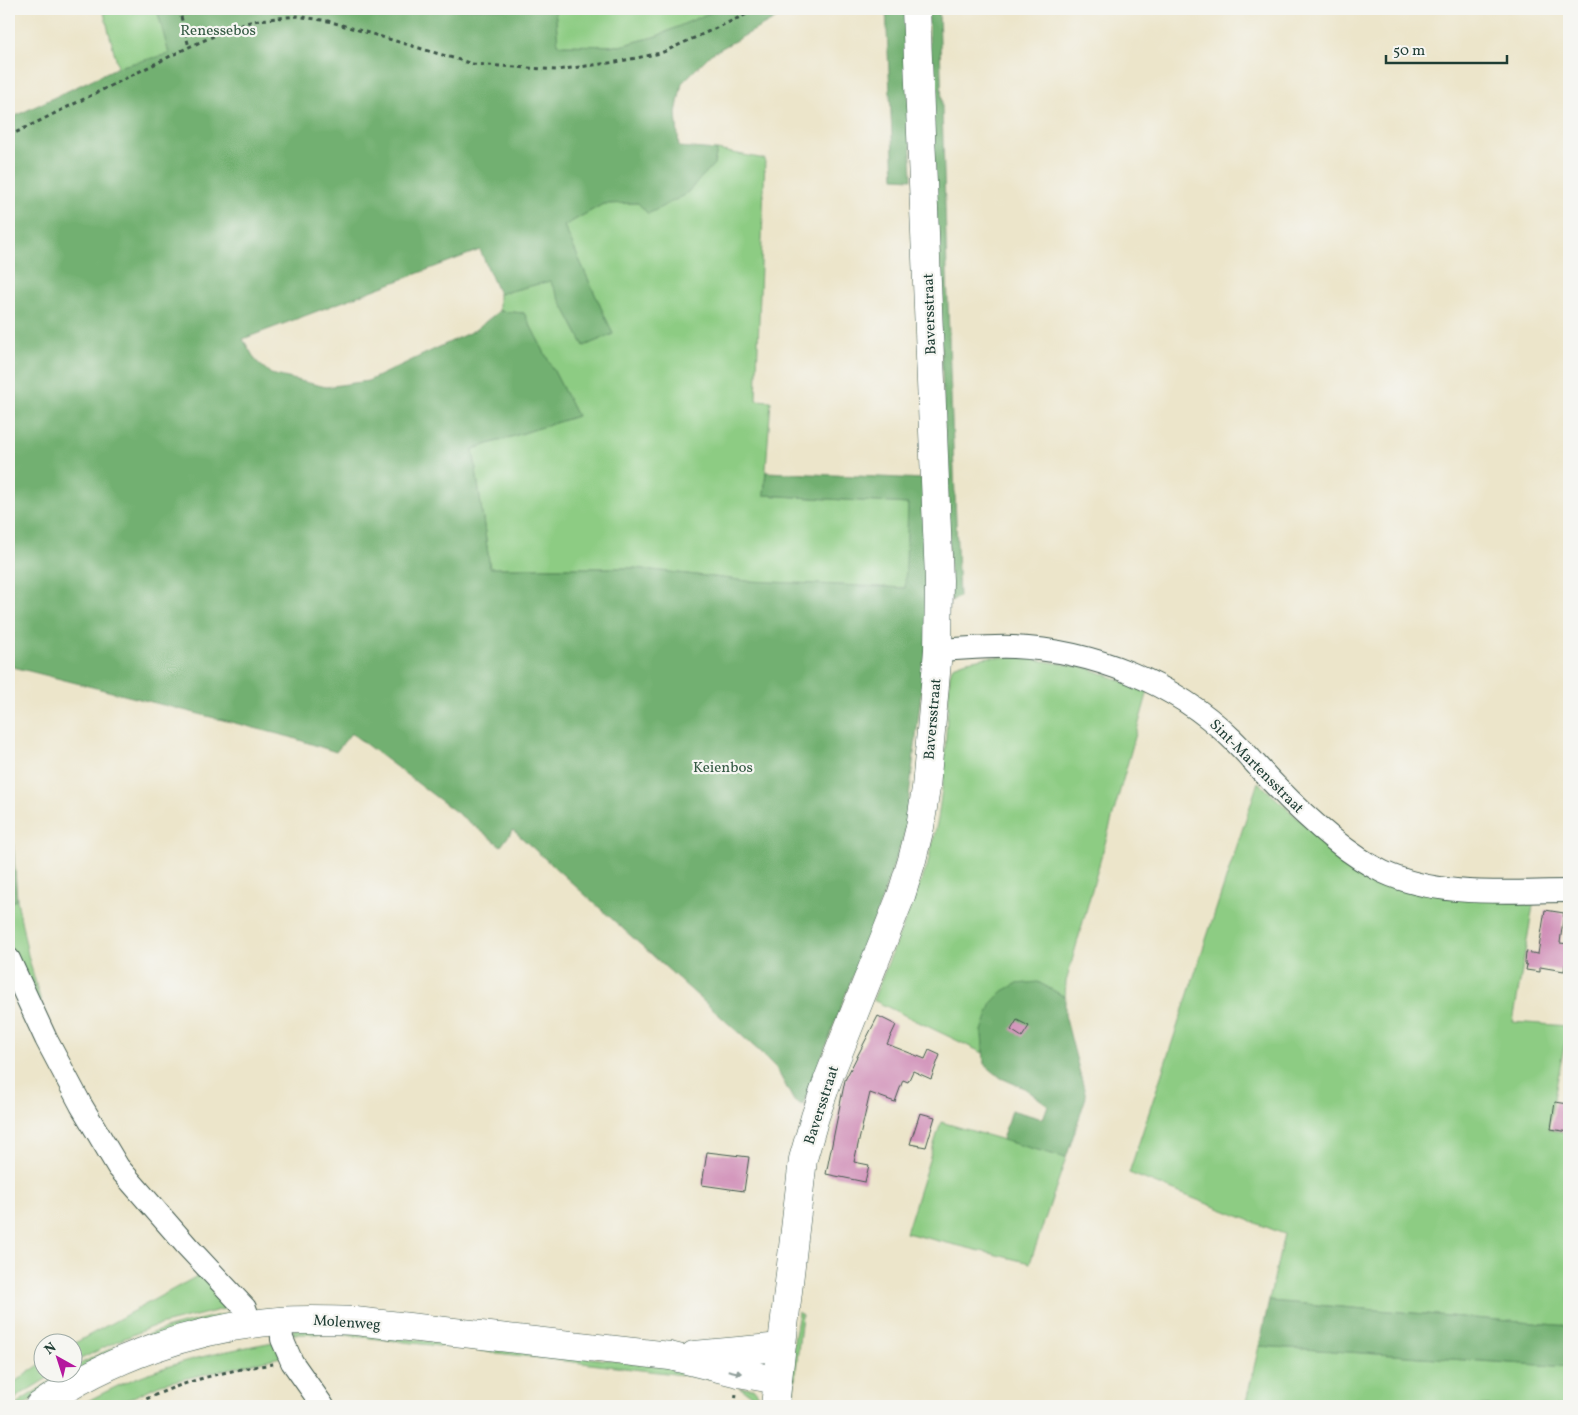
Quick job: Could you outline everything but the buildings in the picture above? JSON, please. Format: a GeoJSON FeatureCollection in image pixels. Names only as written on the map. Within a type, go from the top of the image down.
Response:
{"type":"FeatureCollection","features":[{"type":"Feature","properties":{"kind":"main road","name":"Baversstraat"},"geometry":{"type":"LineString","coordinates":[[775,1406],[803,1159],[828,1079],[901,896],[920,827],[926,788],[938,650],[939,580],[916,9]]}},
{"type":"Feature","properties":{"kind":"main road","name":"Molenweg"},"geometry":{"type":"LineString","coordinates":[[39,1406],[89,1376],[128,1357],[172,1341],[251,1324],[319,1319],[670,1356],[738,1373],[778,1380]]}},
{"type":"Feature","properties":{"kind":"main road","name":"Molenweg"},"geometry":{"type":"LineString","coordinates":[[670,1356],[781,1347]]}},
{"type":"Feature","properties":{"kind":"street","name":"Sint-Martensstraat"},"geometry":{"type":"LineString","coordinates":[[938,650],[1013,647],[1069,653],[1124,670],[1153,683],[1201,712],[1232,738],[1275,786],[1339,845],[1382,871],[1403,880],[1454,889],[1481,891],[1569,891]]}},
{"type":"Feature","properties":{"kind":"street"},"geometry":{"type":"LineString","coordinates":[[9,959],[46,1039],[81,1105],[118,1167],[244,1308],[251,1324]]}},
{"type":"Feature","properties":{"kind":"street"},"geometry":{"type":"LineString","coordinates":[[281,1321],[282,1339],[292,1362],[322,1406]]}},
{"type":"Feature","properties":{"kind":"path"},"geometry":{"type":"LineString","coordinates":[[179,9],[189,47]]}},
{"type":"Feature","properties":{"kind":"path"},"geometry":{"type":"LineString","coordinates":[[9,136],[189,47],[241,24],[259,20],[298,16],[328,21],[474,64],[557,70],[616,62],[661,53],[758,9]]}},
{"type":"Feature","properties":{"kind":"path"},"geometry":{"type":"LineString","coordinates":[[132,1406],[186,1383],[225,1372],[292,1362]]}},
{"type":"Feature","properties":{"kind":"path"},"geometry":{"type":"LineString","coordinates":[[735,1406],[736,1387]]}},
{"type":"Feature","properties":{"kind":"green space"},"geometry":{"type":"Polygon","coordinates":[[[103,9],[157,9],[169,54],[118,67],[103,9]]]}},
{"type":"Feature","properties":{"kind":"green space","name":"Keienbos"},"geometry":{"type":"Polygon","coordinates":[[[157,9],[555,9],[558,45],[620,46],[657,36],[718,9],[793,9],[711,54],[682,83],[676,113],[679,147],[717,150],[714,164],[685,195],[648,214],[638,203],[603,204],[564,226],[613,334],[584,346],[550,281],[499,294],[480,250],[243,339],[256,361],[271,374],[326,387],[368,381],[475,330],[499,311],[524,313],[577,416],[473,449],[490,568],[634,568],[748,581],[905,588],[908,504],[764,495],[766,472],[924,479],[927,642],[905,832],[875,919],[803,1105],[794,1101],[776,1068],[759,1051],[513,830],[501,846],[351,733],[336,752],[290,737],[9,666],[9,119],[118,67],[169,54],[157,9]]]}},
{"type":"Feature","properties":{"kind":"green space"},"geometry":{"type":"Polygon","coordinates":[[[555,9],[718,9],[657,36],[620,46],[558,45],[555,9]]]}},
{"type":"Feature","properties":{"kind":"green space"},"geometry":{"type":"Polygon","coordinates":[[[886,9],[905,9],[912,179],[894,178],[886,9]]]}},
{"type":"Feature","properties":{"kind":"green space"},"geometry":{"type":"Polygon","coordinates":[[[928,9],[939,9],[959,597],[951,601],[928,9]]]}},
{"type":"Feature","properties":{"kind":"green space"},"geometry":{"type":"Polygon","coordinates":[[[717,150],[765,159],[756,400],[771,401],[764,495],[908,504],[906,588],[748,581],[634,568],[490,568],[473,449],[577,416],[524,313],[499,311],[499,294],[550,281],[584,346],[613,334],[564,226],[603,204],[638,203],[648,213],[685,195],[714,164],[717,150]]]}},
{"type":"Feature","properties":{"kind":"green space"},"geometry":{"type":"Polygon","coordinates":[[[989,657],[1019,657],[1088,668],[1148,691],[1066,982],[1065,997],[1038,982],[982,1031],[983,1053],[873,1000],[927,867],[938,819],[943,781],[950,674],[953,666],[989,657]]]}},
{"type":"Feature","properties":{"kind":"green space"},"geometry":{"type":"Polygon","coordinates":[[[1258,782],[1345,861],[1534,900],[1513,1022],[1568,1026],[1548,1129],[1569,1133],[1569,1326],[1269,1301],[1284,1234],[1129,1173],[1258,782]]]}},
{"type":"Feature","properties":{"kind":"green space"},"geometry":{"type":"Polygon","coordinates":[[[9,783],[17,900],[9,902],[9,783]]]}},
{"type":"Feature","properties":{"kind":"green space"},"geometry":{"type":"Polygon","coordinates":[[[17,900],[28,955],[48,1028],[9,946],[9,902],[17,900]]]}},
{"type":"Feature","properties":{"kind":"green space"},"geometry":{"type":"Polygon","coordinates":[[[1038,982],[1065,997],[1065,1015],[1086,1097],[1066,1158],[1002,1140],[1011,1110],[1043,1119],[1048,1105],[1024,1088],[1001,1078],[984,1064],[982,1031],[992,1002],[1003,991],[1016,984],[1038,982]]]}},
{"type":"Feature","properties":{"kind":"green space"},"geometry":{"type":"Polygon","coordinates":[[[941,1122],[1066,1158],[1030,1263],[906,1233],[941,1122]]]}},
{"type":"Feature","properties":{"kind":"green space"},"geometry":{"type":"Polygon","coordinates":[[[201,1274],[231,1306],[151,1327],[82,1358],[82,1339],[201,1274]]]}},
{"type":"Feature","properties":{"kind":"green space"},"geometry":{"type":"Polygon","coordinates":[[[1269,1301],[1569,1326],[1569,1367],[1259,1346],[1269,1301]]]}},
{"type":"Feature","properties":{"kind":"green space"},"geometry":{"type":"Polygon","coordinates":[[[799,1312],[802,1315],[792,1406],[783,1406],[799,1312]]]}},
{"type":"Feature","properties":{"kind":"green space"},"geometry":{"type":"Polygon","coordinates":[[[230,1313],[226,1319],[82,1377],[82,1363],[91,1358],[129,1341],[189,1322],[230,1313]]]}},
{"type":"Feature","properties":{"kind":"green space"},"geometry":{"type":"Polygon","coordinates":[[[293,1329],[314,1329],[666,1366],[710,1379],[337,1334],[293,1334],[293,1329]]]}},
{"type":"Feature","properties":{"kind":"green space"},"geometry":{"type":"Polygon","coordinates":[[[273,1342],[281,1357],[161,1384],[114,1406],[78,1406],[122,1384],[179,1363],[273,1342]]]}},
{"type":"Feature","properties":{"kind":"green space"},"geometry":{"type":"Polygon","coordinates":[[[1259,1346],[1569,1367],[1569,1406],[1245,1406],[1259,1346]]]}},
{"type":"Feature","properties":{"kind":"green space"},"geometry":{"type":"Polygon","coordinates":[[[32,1370],[32,1382],[41,1382],[18,1396],[10,1406],[9,1386],[32,1370]]]}},
{"type":"Feature","properties":{"kind":"green space"},"geometry":{"type":"Polygon","coordinates":[[[50,1382],[70,1382],[40,1394],[22,1406],[16,1406],[20,1401],[50,1382]]]}},
{"type":"Feature","properties":{"kind":"green space"},"geometry":{"type":"Polygon","coordinates":[[[739,1387],[753,1388],[761,1398],[764,1406],[759,1406],[751,1395],[739,1387]]]}},
{"type":"Feature","properties":{"kind":"park label","name":"Renessebos"},"geometry":{"type":"Point","coordinates":[218,30]}}]}
